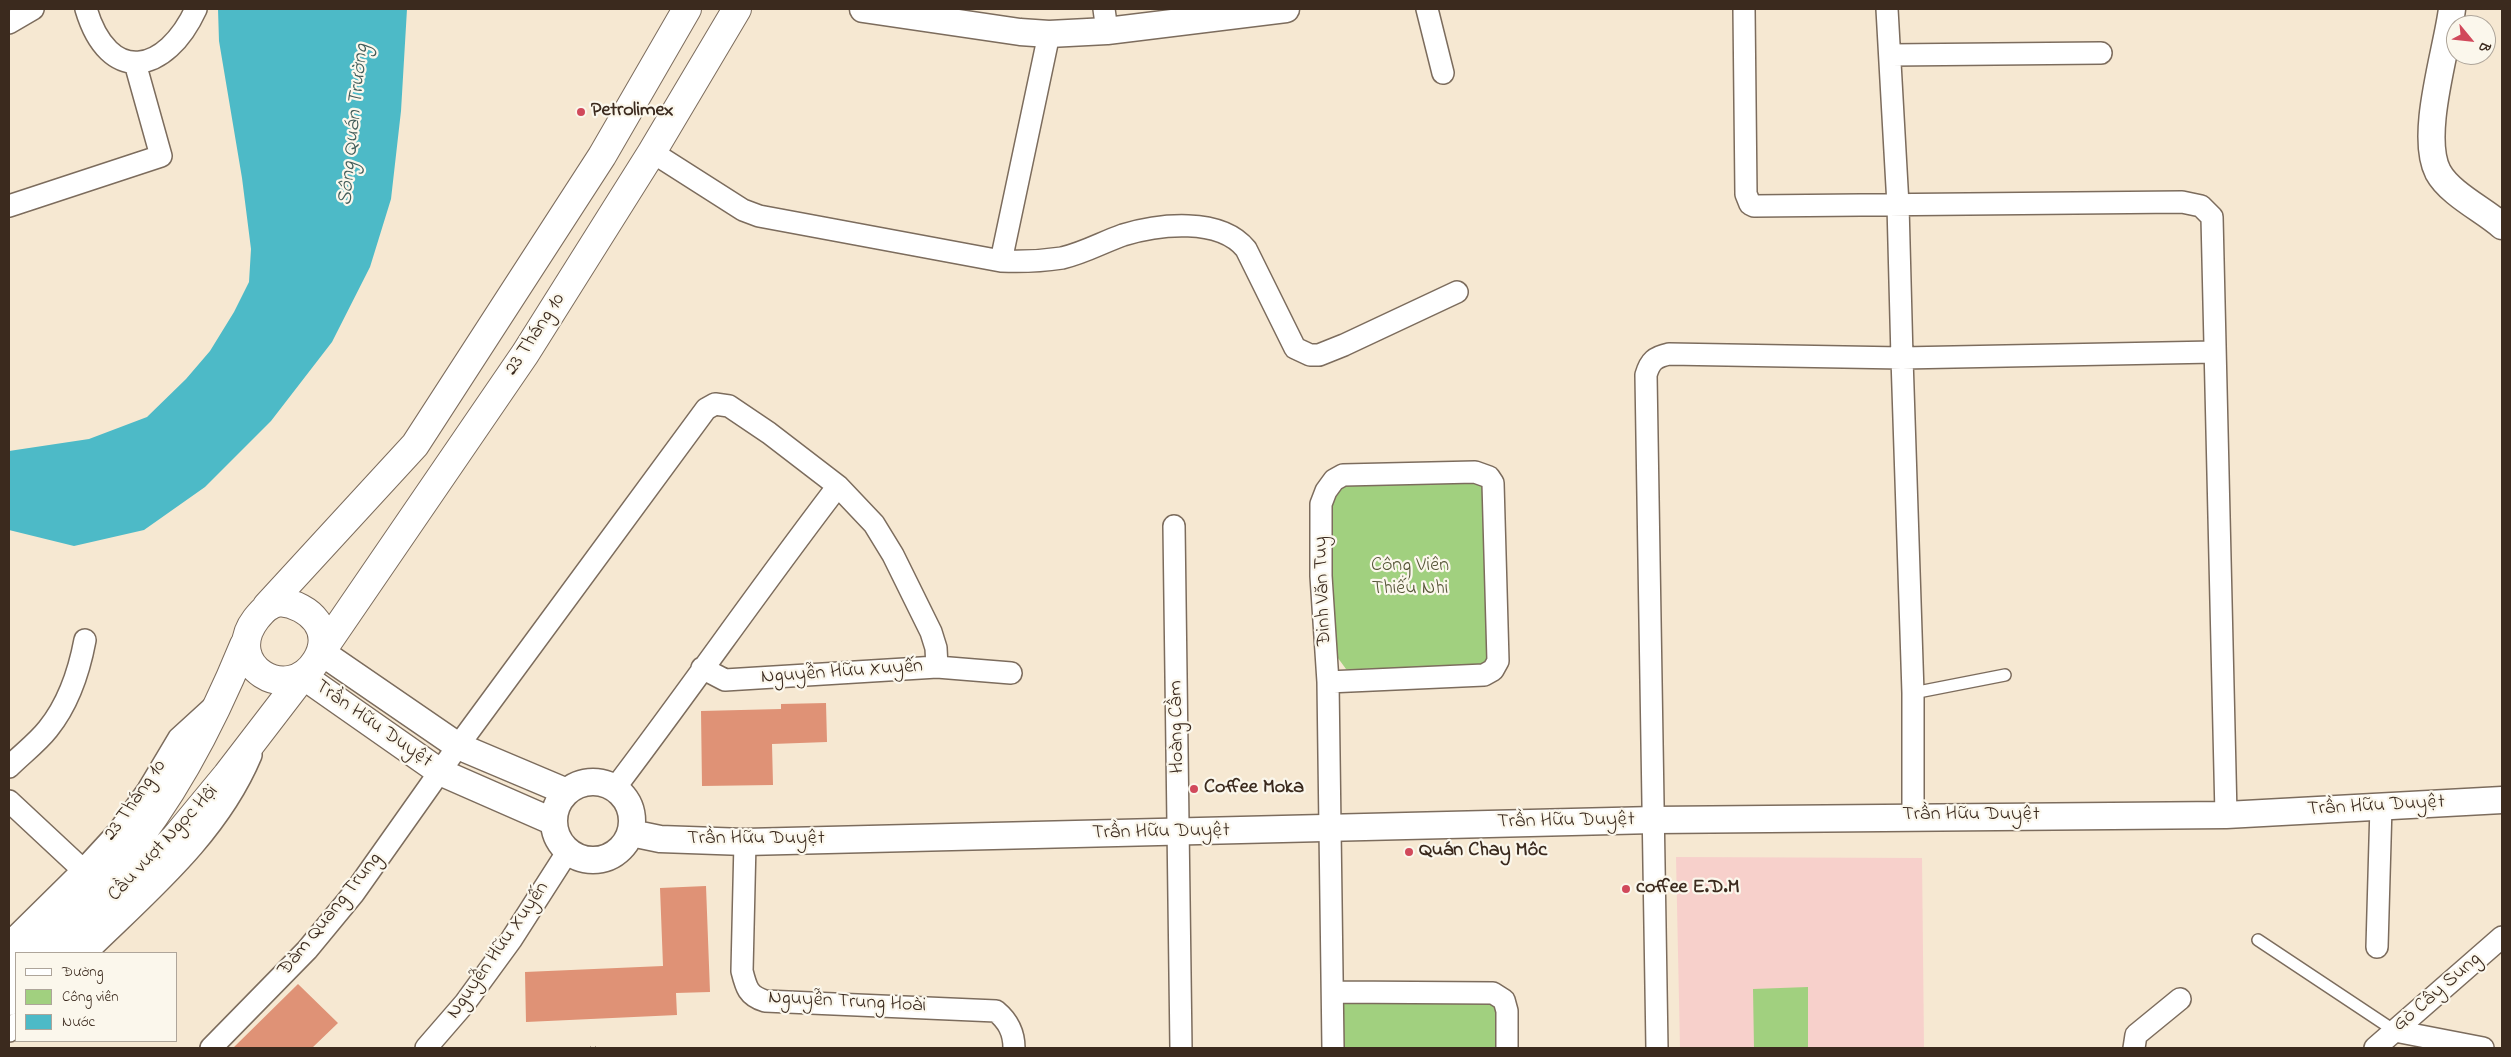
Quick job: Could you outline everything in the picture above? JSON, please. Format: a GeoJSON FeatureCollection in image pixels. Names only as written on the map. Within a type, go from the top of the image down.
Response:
{"type":"FeatureCollection","features":[{"type":"Feature","properties":{"kind":"main road","name":"23 Tháng 10"},"geometry":{"type":"LineString","coordinates":[[267,606],[415,445],[602,156],[687,9]]}},
{"type":"Feature","properties":{"kind":"main road","name":"23 Tháng 10"},"geometry":{"type":"LineString","coordinates":[[321,652],[479,423],[652,152],[737,9]]}},
{"type":"Feature","properties":{"kind":"main road"},"geometry":{"type":"LineString","coordinates":[[262,728],[303,676],[321,652],[322,638],[319,625],[306,609],[287,603],[267,606],[252,625],[244,645],[248,658],[261,674],[273,680],[287,680],[303,676]]}},
{"type":"Feature","properties":{"kind":"main road","name":"23 Tháng 10"},"geometry":{"type":"LineString","coordinates":[[222,698],[244,645]]}},
{"type":"Feature","properties":{"kind":"main road","name":"Cầu vượt Ngọc Hội"},"geometry":{"type":"LineString","coordinates":[[27,952],[121,860],[149,823],[182,772],[222,698]]}},
{"type":"Feature","properties":{"kind":"main road","name":"Cầu vượt Ngọc Hội"},"geometry":{"type":"LineString","coordinates":[[59,952],[174,838],[227,775],[262,728]]}},
{"type":"Feature","properties":{"kind":"street"},"geometry":{"type":"LineString","coordinates":[[9,23],[33,9]]}},
{"type":"Feature","properties":{"kind":"street"},"geometry":{"type":"LineString","coordinates":[[86,9],[93,30],[107,50],[121,60],[135,63],[147,62],[165,53],[196,9]]}},
{"type":"Feature","properties":{"kind":"street"},"geometry":{"type":"LineString","coordinates":[[863,9],[1020,32],[1049,34],[1105,20],[1286,9]]}},
{"type":"Feature","properties":{"kind":"street"},"geometry":{"type":"LineString","coordinates":[[1428,9],[1443,73]]}},
{"type":"Feature","properties":{"kind":"street"},"geometry":{"type":"LineString","coordinates":[[1744,9],[1746,194],[1750,204],[1768,207],[2182,202],[2201,206],[2212,216],[2226,815]]}},
{"type":"Feature","properties":{"kind":"street"},"geometry":{"type":"LineString","coordinates":[[1888,9],[1898,205],[1913,693],[1913,816]]}},
{"type":"Feature","properties":{"kind":"street"},"geometry":{"type":"LineString","coordinates":[[2452,9],[2433,110],[2432,150],[2438,172],[2465,200],[2500,220]]}},
{"type":"Feature","properties":{"kind":"street"},"geometry":{"type":"LineString","coordinates":[[1001,261],[1049,34]]}},
{"type":"Feature","properties":{"kind":"street"},"geometry":{"type":"LineString","coordinates":[[1891,55],[2101,54]]}},
{"type":"Feature","properties":{"kind":"street"},"geometry":{"type":"LineString","coordinates":[[9,206],[161,156],[135,63]]}},
{"type":"Feature","properties":{"kind":"street"},"geometry":{"type":"LineString","coordinates":[[652,152],[743,210],[759,216],[1001,261],[1029,262],[1063,257],[1123,235],[1159,228],[1212,228],[1234,236],[1246,249],[1294,348],[1310,355],[1344,346],[1457,292]]}},
{"type":"Feature","properties":{"kind":"street"},"geometry":{"type":"LineString","coordinates":[[1657,1048],[1646,385],[1648,366],[1655,358],[1669,354],[1902,358],[2214,352]]}},
{"type":"Feature","properties":{"kind":"street","name":"Nguyễn Hữu Xuyến"},"geometry":{"type":"LineString","coordinates":[[458,746],[706,410],[715,404],[729,406],[769,433],[838,486],[874,524],[893,555],[929,626],[936,648],[937,667],[726,680],[702,668]]}},
{"type":"Feature","properties":{"kind":"street","name":"Đinh Văn Tuy"},"geometry":{"type":"LineString","coordinates":[[1328,682],[1484,675],[1493,670],[1498,661],[1494,482],[1490,477],[1475,472],[1343,475],[1330,485],[1321,504],[1322,576],[1328,682],[1333,1048]]}},
{"type":"Feature","properties":{"kind":"street"},"geometry":{"type":"LineString","coordinates":[[615,788],[838,486]]}},
{"type":"Feature","properties":{"kind":"street","name":"Hoàng Cầm"},"geometry":{"type":"LineString","coordinates":[[1174,526],[1180,833],[1181,1048]]}},
{"type":"Feature","properties":{"kind":"street"},"geometry":{"type":"LineString","coordinates":[[9,766],[47,730],[60,711],[80,666],[85,640]]}},
{"type":"Feature","properties":{"kind":"street","name":"Trần Hữu Duyệt"},"geometry":{"type":"LineString","coordinates":[[321,652],[458,746],[568,792]]}},
{"type":"Feature","properties":{"kind":"street"},"geometry":{"type":"LineString","coordinates":[[937,667],[1011,673]]}},
{"type":"Feature","properties":{"kind":"street","name":"Trần Hữu Duyệt"},"geometry":{"type":"LineString","coordinates":[[303,676],[440,772],[554,822]]}},
{"type":"Feature","properties":{"kind":"street","name":"23 Tháng 10"},"geometry":{"type":"LineString","coordinates":[[9,943],[83,870],[118,832],[148,790],[179,738],[222,698]]}},
{"type":"Feature","properties":{"kind":"street"},"geometry":{"type":"LineString","coordinates":[[87,952],[198,841],[226,805],[240,782],[262,728]]}},
{"type":"Feature","properties":{"kind":"street","name":"Đàm Quang Trung"},"geometry":{"type":"LineString","coordinates":[[210,1048],[313,943],[354,893],[458,746]]}},
{"type":"Feature","properties":{"kind":"street"},"geometry":{"type":"LineString","coordinates":[[590,782],[603,783],[615,788],[624,796],[633,820],[631,833],[625,845],[604,859],[592,860],[579,857],[568,851],[561,842],[554,822],[560,801],[578,785],[590,782]]}},
{"type":"Feature","properties":{"kind":"street","name":"Trần Hữu Duyệt"},"geometry":{"type":"LineString","coordinates":[[631,833],[660,839],[745,842],[1180,833],[1654,820],[1913,816],[2226,815],[2502,800]]}},
{"type":"Feature","properties":{"kind":"street"},"geometry":{"type":"LineString","coordinates":[[9,801],[83,870]]}},
{"type":"Feature","properties":{"kind":"street"},"geometry":{"type":"LineString","coordinates":[[2376,947],[2381,806]]}},
{"type":"Feature","properties":{"kind":"street","name":"Nguyễn Trung Hoài"},"geometry":{"type":"LineString","coordinates":[[745,842],[742,971],[746,989],[754,998],[765,1001],[996,1011],[1005,1018],[1012,1030],[1014,1048]]}},
{"type":"Feature","properties":{"kind":"street","name":"Nguyễn Hữu Xuyến"},"geometry":{"type":"LineString","coordinates":[[426,1048],[465,1003],[511,940],[568,851]]}},
{"type":"Feature","properties":{"kind":"street","name":"Gò Cây Sung"},"geometry":{"type":"LineString","coordinates":[[2375,1048],[2502,937]]}},
{"type":"Feature","properties":{"kind":"street"},"geometry":{"type":"LineString","coordinates":[[1333,992],[1493,993],[1501,998],[1506,1006],[1507,1048]]}},
{"type":"Feature","properties":{"kind":"street"},"geometry":{"type":"LineString","coordinates":[[2134,1048],[2136,1035],[2180,999]]}},
{"type":"Feature","properties":{"kind":"street"},"geometry":{"type":"LineString","coordinates":[[2395,1031],[2483,1048]]}},
{"type":"Feature","properties":{"kind":"lane"},"geometry":{"type":"LineString","coordinates":[[1913,693],[2005,675]]}},
{"type":"Feature","properties":{"kind":"lane"},"geometry":{"type":"LineString","coordinates":[[2258,940],[2395,1031]]}},
{"type":"Feature","properties":{"kind":"path"},"geometry":{"type":"LineString","coordinates":[[590,1048],[598,1048]]}},
{"type":"Feature","properties":{"kind":"shaded area"},"geometry":{"type":"Polygon","coordinates":[[[1676,857],[1922,858],[1924,1048],[1680,1048],[1676,857]]]}},
{"type":"Feature","properties":{"kind":"green space","name":"Công Viên Thiếu Nhi"},"geometry":{"type":"Polygon","coordinates":[[[1465,480],[1480,482],[1485,494],[1490,659],[1482,668],[1346,669],[1335,654],[1331,503],[1333,494],[1345,486],[1465,480]]]}},
{"type":"Feature","properties":{"kind":"green space"},"geometry":{"type":"Polygon","coordinates":[[[1808,987],[1808,1048],[1754,1048],[1753,989],[1808,987]]]}},
{"type":"Feature","properties":{"kind":"green space"},"geometry":{"type":"Polygon","coordinates":[[[1341,1002],[1493,1002],[1496,1009],[1497,1048],[1341,1048],[1341,1002]]]}},
{"type":"Feature","properties":{"kind":"water","name":"Sông Quán Trường"},"geometry":{"type":"Polygon","coordinates":[[[218,9],[407,9],[401,111],[391,199],[370,267],[332,342],[271,421],[205,487],[144,530],[74,546],[9,530],[9,451],[89,439],[147,417],[186,379],[210,351],[234,312],[249,282],[251,249],[242,178],[219,41],[218,9]]]}},
{"type":"Feature","properties":{"kind":"building"},"geometry":{"type":"Polygon","coordinates":[[[826,703],[827,742],[772,744],[773,785],[702,786],[701,711],[781,709],[781,704],[826,703]]]}},
{"type":"Feature","properties":{"kind":"building"},"geometry":{"type":"Polygon","coordinates":[[[706,886],[710,992],[676,993],[677,1015],[526,1022],[525,972],[663,966],[660,888],[706,886]]]}},
{"type":"Feature","properties":{"kind":"building"},"geometry":{"type":"Polygon","coordinates":[[[298,984],[338,1023],[312,1048],[233,1048],[298,984]]]}},
{"type":"Feature","properties":{"kind":"place","name":"Petrolimex"},"geometry":{"type":"Point","coordinates":[581,112]}},
{"type":"Feature","properties":{"kind":"place","name":"Coffee Moka"},"geometry":{"type":"Point","coordinates":[1194,789]}},
{"type":"Feature","properties":{"kind":"place","name":"Quán Chay Môc"},"geometry":{"type":"Point","coordinates":[1409,852]}},
{"type":"Feature","properties":{"kind":"place","name":"coffee E.D.M"},"geometry":{"type":"Point","coordinates":[1626,889]}}]}
